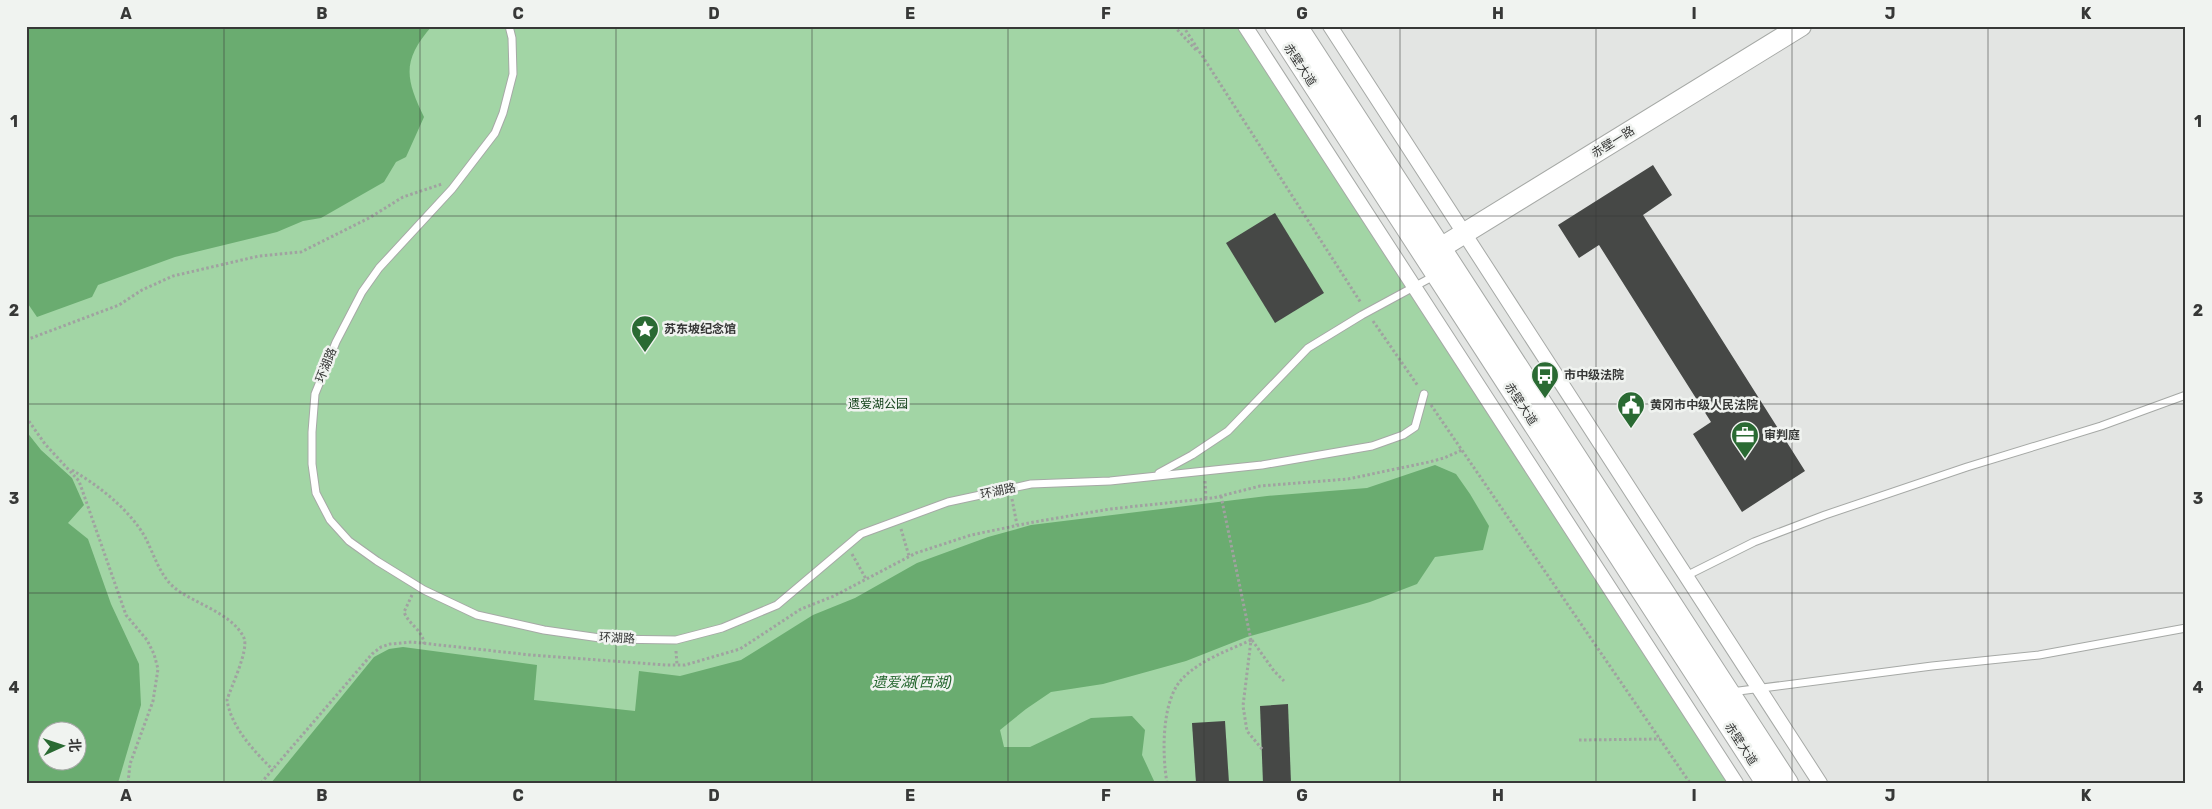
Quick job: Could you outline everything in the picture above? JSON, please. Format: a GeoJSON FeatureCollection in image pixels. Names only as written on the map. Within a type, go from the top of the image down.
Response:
{"type":"FeatureCollection","features":[{"type":"Feature","properties":{"kind":"main road","name":"赤壁大道"},"geometry":{"type":"LineString","coordinates":[[1275,26],[1433,253],[1729,692],[1788,783]]}},
{"type":"Feature","properties":{"kind":"main road","name":"赤壁大道"},"geometry":{"type":"LineString","coordinates":[[1297,26],[1433,253],[1437,275],[1766,783]]}},
{"type":"Feature","properties":{"kind":"main road","name":"赤壁一路"},"geometry":{"type":"LineString","coordinates":[[1433,253],[1801,26]]}},
{"type":"Feature","properties":{"kind":"street"},"geometry":{"type":"LineString","coordinates":[[1246,26],[1736,783]]}},
{"type":"Feature","properties":{"kind":"street"},"geometry":{"type":"LineString","coordinates":[[1330,26],[1820,783]]}},
{"type":"Feature","properties":{"kind":"lane","name":"环湖路"},"geometry":{"type":"LineString","coordinates":[[510,26],[513,74],[503,113],[495,134],[461,178],[380,268],[362,292],[332,350],[315,394],[312,432],[316,493],[330,520],[349,541],[416,585],[477,615],[544,630],[607,639],[676,640],[722,628],[777,605],[861,534],[948,502],[1031,484],[1110,481],[1262,465],[1372,446],[1403,435],[1415,427],[1424,394]]}},
{"type":"Feature","properties":{"kind":"lane"},"geometry":{"type":"LineString","coordinates":[[1156,475],[1192,455],[1228,431],[1308,348],[1367,312],[1437,275]]}},
{"type":"Feature","properties":{"kind":"lane"},"geometry":{"type":"LineString","coordinates":[[1686,576],[1754,542],[1825,515],[1968,467],[2101,426],[2186,395]]}},
{"type":"Feature","properties":{"kind":"lane"},"geometry":{"type":"LineString","coordinates":[[1729,692],[1932,666],[2039,655],[2186,628]]}},
{"type":"Feature","properties":{"kind":"path"},"geometry":{"type":"LineString","coordinates":[[1174,26],[1203,58]]}},
{"type":"Feature","properties":{"kind":"path"},"geometry":{"type":"LineString","coordinates":[[1183,26],[1367,312],[1690,783]]}},
{"type":"Feature","properties":{"kind":"path"},"geometry":{"type":"LineString","coordinates":[[26,340],[119,306],[142,290],[173,276],[259,256],[301,252],[361,223],[403,197],[422,189],[461,178]]}},
{"type":"Feature","properties":{"kind":"path"},"geometry":{"type":"LineString","coordinates":[[26,417],[44,444],[70,469],[79,481],[126,615],[146,640],[154,654],[158,669],[154,701],[130,764],[128,783]]}},
{"type":"Feature","properties":{"kind":"path"},"geometry":{"type":"LineString","coordinates":[[262,783],[372,654],[381,647],[390,644],[400,642],[531,655],[686,665],[740,649],[801,609],[834,596],[909,556],[971,535],[1110,509],[1206,499],[1260,486],[1348,479],[1388,472],[1444,458],[1462,450]]}},
{"type":"Feature","properties":{"kind":"path"},"geometry":{"type":"LineString","coordinates":[[70,469],[91,481],[114,500],[144,536],[153,557],[176,589],[225,618],[244,638],[246,644],[244,653],[227,700],[228,708],[242,735],[273,770]]}},
{"type":"Feature","properties":{"kind":"path"},"geometry":{"type":"LineString","coordinates":[[1204,470],[1206,499]]}},
{"type":"Feature","properties":{"kind":"path"},"geometry":{"type":"LineString","coordinates":[[1010,489],[1017,525]]}},
{"type":"Feature","properties":{"kind":"path"},"geometry":{"type":"LineString","coordinates":[[1221,496],[1251,640],[1243,706],[1247,731],[1262,748]]}},
{"type":"Feature","properties":{"kind":"path"},"geometry":{"type":"LineString","coordinates":[[898,519],[909,556]]}},
{"type":"Feature","properties":{"kind":"path"},"geometry":{"type":"LineString","coordinates":[[846,545],[866,579]]}},
{"type":"Feature","properties":{"kind":"path"},"geometry":{"type":"LineString","coordinates":[[416,585],[404,612],[408,622],[424,638],[424,644]]}},
{"type":"Feature","properties":{"kind":"path"},"geometry":{"type":"LineString","coordinates":[[1251,640],[1274,671],[1284,681]]}},
{"type":"Feature","properties":{"kind":"path"},"geometry":{"type":"LineString","coordinates":[[1168,783],[1164,761],[1165,737],[1167,713],[1174,687],[1194,669],[1251,640]]}},
{"type":"Feature","properties":{"kind":"path"},"geometry":{"type":"LineString","coordinates":[[1579,740],[1660,739]]}},
{"type":"Feature","properties":{"kind":"green space","name":"遗爱湖公园"},"geometry":{"type":"Polygon","coordinates":[[[26,26],[1238,26],[1729,783],[26,783],[26,26]]]}},
{"type":"Feature","properties":{"kind":"water"},"geometry":{"type":"Polygon","coordinates":[[[26,26],[432,26],[415,49],[411,59],[410,70],[413,91],[424,117],[406,157],[396,162],[384,182],[321,218],[303,221],[277,232],[175,257],[98,285],[92,297],[37,317],[26,301],[26,26]]]}},
{"type":"Feature","properties":{"kind":"water"},"geometry":{"type":"Polygon","coordinates":[[[26,431],[41,450],[72,478],[84,505],[68,523],[88,539],[111,604],[139,664],[141,705],[118,783],[26,783],[26,431]]]}},
{"type":"Feature","properties":{"kind":"water","name":"遗爱湖(西湖)"},"geometry":{"type":"Polygon","coordinates":[[[1435,465],[1456,474],[1489,526],[1483,550],[1435,557],[1417,584],[1370,602],[1247,637],[1186,661],[1103,684],[1051,692],[1000,730],[1004,747],[1030,747],[1091,718],[1132,716],[1145,730],[1142,755],[1155,783],[271,783],[374,657],[389,649],[403,647],[537,665],[534,700],[635,711],[639,671],[680,676],[741,660],[813,615],[855,598],[917,563],[988,537],[1031,525],[1267,496],[1367,488],[1435,465]]]}},
{"type":"Feature","properties":{"kind":"building"},"geometry":{"type":"Polygon","coordinates":[[[1653,165],[1672,195],[1643,215],[1805,471],[1742,512],[1693,434],[1711,422],[1599,245],[1579,258],[1558,225],[1653,165]]]}},
{"type":"Feature","properties":{"kind":"building"},"geometry":{"type":"Polygon","coordinates":[[[1275,213],[1324,293],[1275,323],[1226,243],[1275,213]]]}},
{"type":"Feature","properties":{"kind":"building"},"geometry":{"type":"Polygon","coordinates":[[[1288,704],[1291,783],[1263,783],[1260,706],[1288,704]]]}},
{"type":"Feature","properties":{"kind":"building"},"geometry":{"type":"Polygon","coordinates":[[[1225,721],[1229,783],[1196,783],[1192,723],[1225,721]]]}},
{"type":"Feature","properties":{"kind":"place","name":"苏东坡纪念馆"},"geometry":{"type":"Point","coordinates":[645,353]}},
{"type":"Feature","properties":{"kind":"place","name":"市中级法院"},"geometry":{"type":"Point","coordinates":[1545,399]}},
{"type":"Feature","properties":{"kind":"place","name":"黄冈市中级人民法院"},"geometry":{"type":"Point","coordinates":[1631,429]}},
{"type":"Feature","properties":{"kind":"place","name":"审判庭"},"geometry":{"type":"Point","coordinates":[1745,459]}}]}
